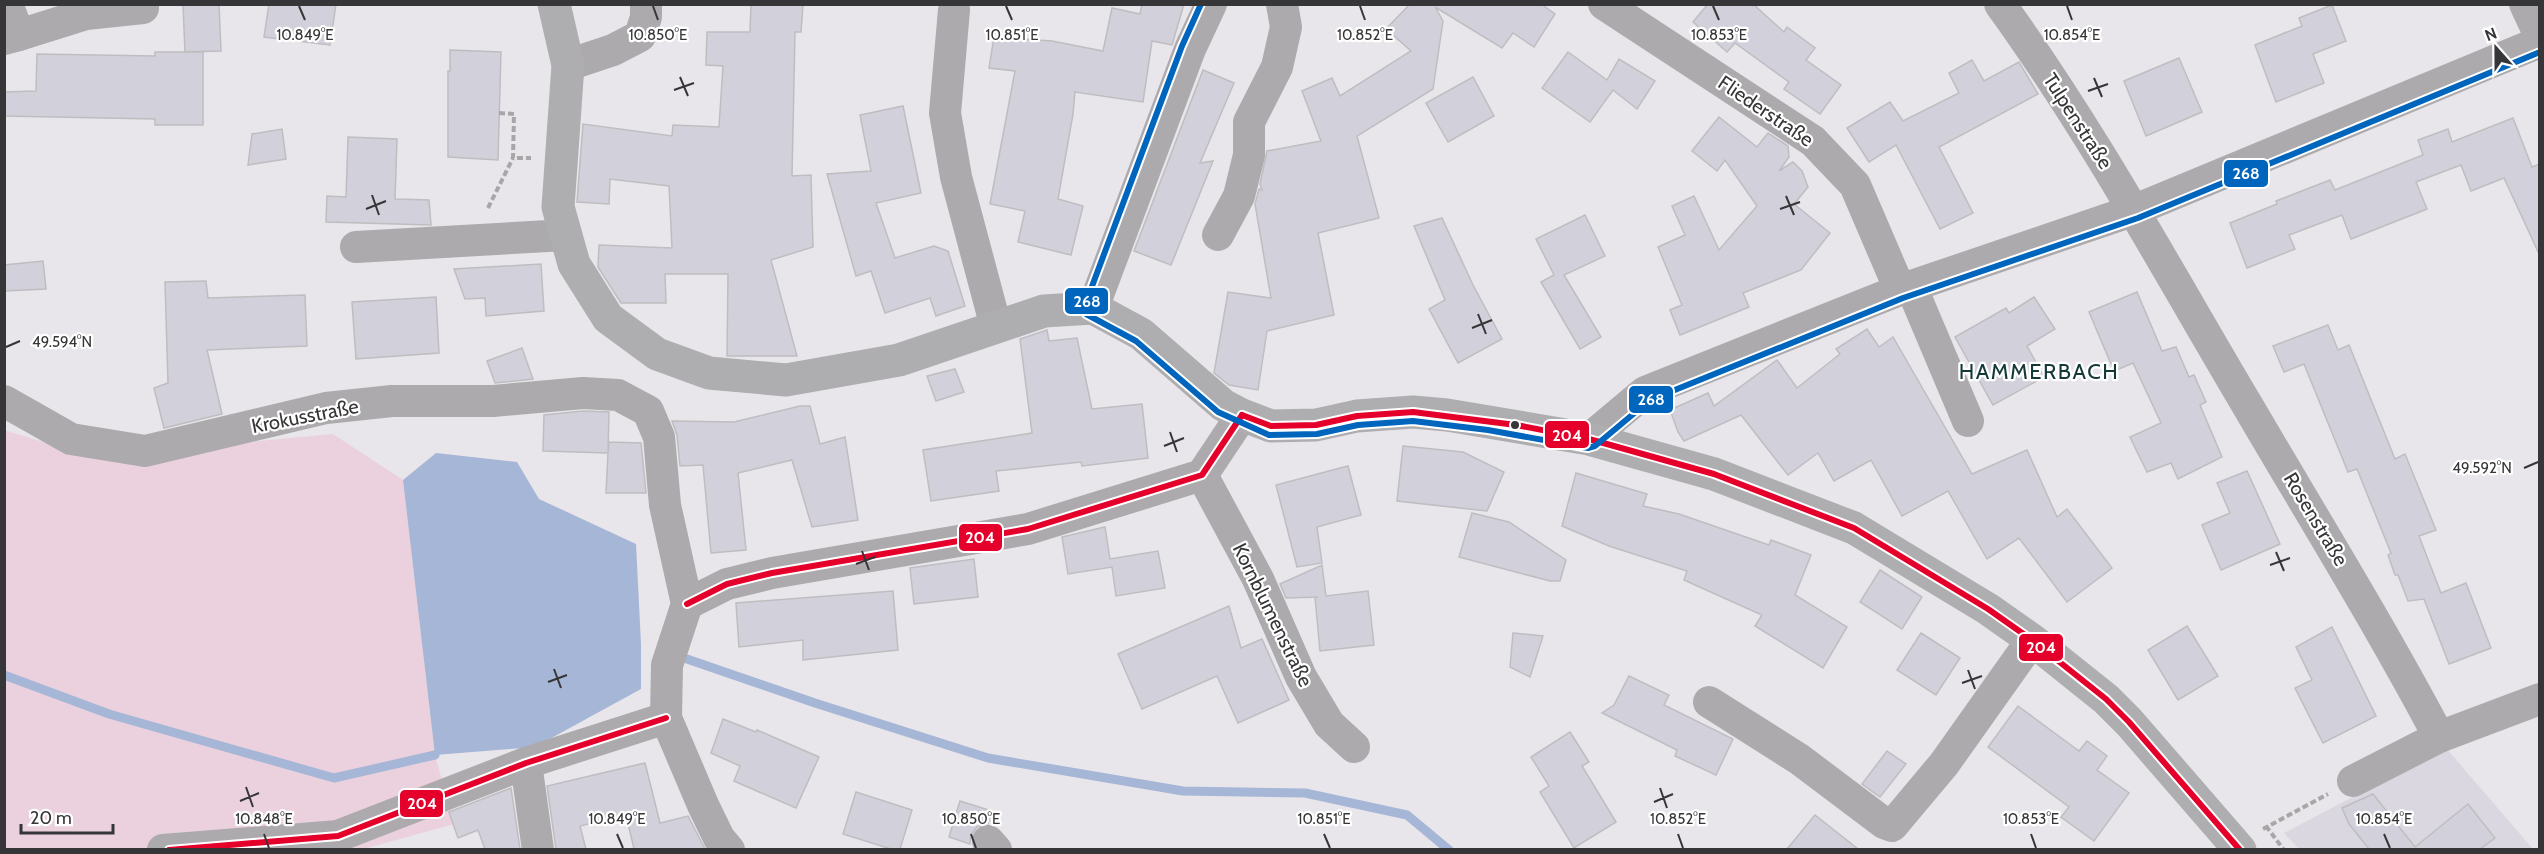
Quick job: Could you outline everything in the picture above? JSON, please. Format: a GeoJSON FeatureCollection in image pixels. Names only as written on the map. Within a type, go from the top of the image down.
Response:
{"type":"FeatureCollection","features":[{"type":"Feature","properties":{"kind":"main road"},"geometry":{"type":"LineString","coordinates":[[554,4],[568,65],[558,207],[574,264],[608,318],[657,354],[709,373],[786,380],[899,360],[1044,311],[1094,308],[1141,334],[1224,405],[1242,416],[1271,426],[1316,425],[1358,416],[1413,412],[1498,422],[1588,439],[1714,474],[1854,528],[1988,609],[2032,640],[2106,699],[2249,842]]}},
{"type":"Feature","properties":{"kind":"street"},"geometry":{"type":"LineString","coordinates":[[7,4],[12,37],[86,14],[143,8]]}},
{"type":"Feature","properties":{"kind":"street"},"geometry":{"type":"LineString","coordinates":[[568,65],[613,50],[640,36],[646,17],[646,4]]}},
{"type":"Feature","properties":{"kind":"street"},"geometry":{"type":"LineString","coordinates":[[1094,308],[1190,49],[1212,4]]}},
{"type":"Feature","properties":{"kind":"street"},"geometry":{"type":"LineString","coordinates":[[1218,235],[1239,196],[1249,155],[1249,122],[1277,67],[1286,27],[1282,4]]}},
{"type":"Feature","properties":{"kind":"street","name":"Fliederstraße"},"geometry":{"type":"LineString","coordinates":[[1604,4],[1813,141],[1855,185],[1968,421]]}},
{"type":"Feature","properties":{"kind":"street","name":"Tulpenstraße"},"geometry":{"type":"LineString","coordinates":[[2000,4],[2135,210]]}},
{"type":"Feature","properties":{"kind":"street"},"geometry":{"type":"LineString","coordinates":[[2525,4],[2540,36]]}},
{"type":"Feature","properties":{"kind":"street"},"geometry":{"type":"LineString","coordinates":[[954,10],[945,113],[956,177],[996,327]]}},
{"type":"Feature","properties":{"kind":"street"},"geometry":{"type":"LineString","coordinates":[[1588,439],[1645,392],[1906,288],[2135,210],[2540,42]]}},
{"type":"Feature","properties":{"kind":"street","name":"Rosenstraße"},"geometry":{"type":"LineString","coordinates":[[2135,210],[2245,401],[2386,637],[2439,737]]}},
{"type":"Feature","properties":{"kind":"street"},"geometry":{"type":"LineString","coordinates":[[356,247],[566,235]]}},
{"type":"Feature","properties":{"kind":"street","name":"Krokusstraße"},"geometry":{"type":"LineString","coordinates":[[4,401],[71,439],[145,451],[326,408],[392,401],[493,401],[583,393],[618,394],[648,411],[659,437],[665,505],[687,604]]}},
{"type":"Feature","properties":{"kind":"street"},"geometry":{"type":"LineString","coordinates":[[729,849],[719,838],[703,805],[666,718],[667,665],[687,604],[727,584],[772,573],[1028,529],[1202,475],[1242,416]]}},
{"type":"Feature","properties":{"kind":"street","name":"Kornblumenstraße"},"geometry":{"type":"LineString","coordinates":[[1202,475],[1258,579],[1301,676],[1329,724],[1354,747]]}},
{"type":"Feature","properties":{"kind":"street"},"geometry":{"type":"LineString","coordinates":[[1709,702],[1799,759],[1884,823],[1892,826],[1944,764],[2032,640]]}},
{"type":"Feature","properties":{"kind":"street"},"geometry":{"type":"LineString","coordinates":[[2353,781],[2439,737],[2540,699]]}},
{"type":"Feature","properties":{"kind":"street"},"geometry":{"type":"LineString","coordinates":[[163,849],[338,836],[356,840],[526,763],[666,718]]}},
{"type":"Feature","properties":{"kind":"street"},"geometry":{"type":"LineString","coordinates":[[526,763],[538,849]]}},
{"type":"Feature","properties":{"kind":"path"},"geometry":{"type":"LineString","coordinates":[[471,241],[513,158],[514,114],[499,113]]}},
{"type":"Feature","properties":{"kind":"path"},"geometry":{"type":"LineString","coordinates":[[513,158],[561,158]]}},
{"type":"Feature","properties":{"kind":"path"},"geometry":{"type":"LineString","coordinates":[[2249,842],[2266,826],[2353,781]]}},
{"type":"Feature","properties":{"kind":"path"},"geometry":{"type":"LineString","coordinates":[[2266,826],[2284,849]]}},
{"type":"Feature","properties":{"kind":"shaded area"},"geometry":{"type":"Polygon","coordinates":[[[4,430],[93,457],[333,434],[403,480],[435,755],[454,824],[364,849],[5,849],[4,430]]]}},
{"type":"Feature","properties":{"kind":"shaded area"},"geometry":{"type":"Polygon","coordinates":[[[2446,748],[2533,849],[2299,849],[2284,833],[2446,748]]]}},
{"type":"Feature","properties":{"kind":"water"},"geometry":{"type":"Polygon","coordinates":[[[436,453],[517,462],[539,499],[636,544],[641,689],[535,747],[435,755],[403,480],[436,453]]]}},
{"type":"Feature","properties":{"kind":"building"},"geometry":{"type":"Polygon","coordinates":[[[183,4],[219,4],[221,51],[185,52],[183,4]]]}},
{"type":"Feature","properties":{"kind":"building"},"geometry":{"type":"Polygon","coordinates":[[[269,4],[336,4],[330,45],[264,37],[269,4]]]}},
{"type":"Feature","properties":{"kind":"building"},"geometry":{"type":"Polygon","coordinates":[[[751,4],[803,4],[801,32],[795,32],[792,176],[811,175],[813,247],[771,260],[797,356],[727,356],[728,274],[665,274],[666,303],[621,303],[598,267],[599,245],[672,248],[669,186],[610,179],[609,204],[577,202],[583,124],[672,136],[673,125],[719,127],[723,66],[706,65],[707,32],[750,32],[751,4]]]}},
{"type":"Feature","properties":{"kind":"building"},"geometry":{"type":"Polygon","coordinates":[[[1142,4],[1184,4],[1172,45],[1152,41],[1143,102],[1075,92],[1058,199],[1083,206],[1071,255],[1018,242],[1025,211],[990,204],[1015,71],[989,68],[994,37],[1052,41],[1103,51],[1112,8],[1140,14],[1142,4]]]}},
{"type":"Feature","properties":{"kind":"building"},"geometry":{"type":"Polygon","coordinates":[[[1410,4],[1541,4],[1555,14],[1534,47],[1513,33],[1502,48],[1435,7],[1443,21],[1433,89],[1357,136],[1379,218],[1318,233],[1334,315],[1267,331],[1258,390],[1229,385],[1214,373],[1228,292],[1271,298],[1255,204],[1259,189],[1262,190],[1260,184],[1267,151],[1321,141],[1302,91],[1332,78],[1340,96],[1411,51],[1386,29],[1410,4]]]}},
{"type":"Feature","properties":{"kind":"building"},"geometry":{"type":"Polygon","coordinates":[[[1708,4],[1753,4],[1784,32],[1787,27],[1815,48],[1806,60],[1841,85],[1820,114],[1784,89],[1789,82],[1735,43],[1727,52],[1693,22],[1708,4]]]}},
{"type":"Feature","properties":{"kind":"building"},"geometry":{"type":"Polygon","coordinates":[[[2332,5],[2346,41],[2313,54],[2324,83],[2276,102],[2255,45],[2302,26],[2299,18],[2332,5]]]}},
{"type":"Feature","properties":{"kind":"building"},"geometry":{"type":"Polygon","coordinates":[[[450,50],[501,52],[498,160],[448,157],[450,50]]]}},
{"type":"Feature","properties":{"kind":"building"},"geometry":{"type":"Polygon","coordinates":[[[155,52],[203,52],[203,125],[155,125],[155,119],[4,116],[4,92],[36,91],[37,54],[155,56],[155,52]]]}},
{"type":"Feature","properties":{"kind":"building"},"geometry":{"type":"Polygon","coordinates":[[[1568,52],[1607,80],[1619,59],[1655,81],[1637,109],[1613,90],[1590,122],[1542,88],[1568,52]]]}},
{"type":"Feature","properties":{"kind":"building"},"geometry":{"type":"Polygon","coordinates":[[[2179,58],[2202,112],[2146,136],[2124,81],[2179,58]]]}},
{"type":"Feature","properties":{"kind":"building"},"geometry":{"type":"Polygon","coordinates":[[[1972,60],[1984,81],[2019,62],[2038,94],[1939,147],[1973,213],[1940,229],[1896,145],[1869,162],[1847,128],[1890,102],[1903,121],[1959,93],[1949,73],[1972,60]]]}},
{"type":"Feature","properties":{"kind":"building"},"geometry":{"type":"Polygon","coordinates":[[[1203,70],[1234,83],[1200,163],[1213,161],[1171,265],[1134,251],[1203,70]]]}},
{"type":"Feature","properties":{"kind":"building"},"geometry":{"type":"Polygon","coordinates":[[[1473,77],[1494,116],[1448,142],[1426,103],[1473,77]]]}},
{"type":"Feature","properties":{"kind":"building"},"geometry":{"type":"Polygon","coordinates":[[[903,106],[921,193],[876,203],[895,258],[934,246],[948,251],[965,306],[936,316],[930,298],[885,313],[871,271],[856,276],[827,174],[871,171],[860,115],[903,106]]]}},
{"type":"Feature","properties":{"kind":"building"},"geometry":{"type":"Polygon","coordinates":[[[1719,117],[1757,147],[1768,133],[1788,146],[1789,157],[1779,171],[1793,162],[1802,171],[1808,187],[1794,204],[1830,233],[1801,270],[1743,293],[1749,307],[1680,335],[1670,310],[1682,305],[1658,247],[1685,235],[1672,206],[1694,196],[1719,250],[1757,206],[1725,160],[1717,171],[1692,151],[1719,117]]]}},
{"type":"Feature","properties":{"kind":"building"},"geometry":{"type":"Polygon","coordinates":[[[2513,118],[2532,167],[2540,164],[2540,256],[2504,178],[2471,191],[2461,165],[2416,182],[2427,209],[2351,239],[2342,215],[2289,235],[2295,249],[2247,268],[2230,223],[2277,204],[2276,201],[2330,180],[2335,190],[2423,155],[2418,140],[2448,129],[2452,142],[2513,118]]]}},
{"type":"Feature","properties":{"kind":"building"},"geometry":{"type":"Polygon","coordinates":[[[282,129],[286,159],[248,165],[252,134],[282,129]]]}},
{"type":"Feature","properties":{"kind":"building"},"geometry":{"type":"Polygon","coordinates":[[[348,137],[397,139],[395,199],[429,200],[431,225],[326,222],[327,196],[346,197],[348,137]]]}},
{"type":"Feature","properties":{"kind":"building"},"geometry":{"type":"Polygon","coordinates":[[[1585,215],[1605,256],[1564,275],[1601,337],[1580,349],[1541,282],[1554,275],[1536,239],[1585,215]]]}},
{"type":"Feature","properties":{"kind":"building"},"geometry":{"type":"Polygon","coordinates":[[[1442,218],[1473,285],[1502,339],[1458,363],[1429,309],[1445,300],[1414,226],[1442,218]]]}},
{"type":"Feature","properties":{"kind":"building"},"geometry":{"type":"Polygon","coordinates":[[[43,261],[46,289],[4,291],[4,265],[43,261]]]}},
{"type":"Feature","properties":{"kind":"building"},"geometry":{"type":"Polygon","coordinates":[[[541,264],[544,311],[486,316],[485,298],[465,299],[454,269],[541,264]]]}},
{"type":"Feature","properties":{"kind":"building"},"geometry":{"type":"Polygon","coordinates":[[[206,281],[208,298],[305,295],[307,346],[207,350],[222,414],[164,428],[154,388],[168,383],[165,282],[206,281]]]}},
{"type":"Feature","properties":{"kind":"building"},"geometry":{"type":"Polygon","coordinates":[[[2137,292],[2162,351],[2176,347],[2189,377],[2194,375],[2206,402],[2200,405],[2222,457],[2178,479],[2171,463],[2147,472],[2130,437],[2161,423],[2133,363],[2114,371],[2089,312],[2137,292]]]}},
{"type":"Feature","properties":{"kind":"building"},"geometry":{"type":"Polygon","coordinates":[[[436,297],[439,353],[356,359],[352,302],[436,297]]]}},
{"type":"Feature","properties":{"kind":"building"},"geometry":{"type":"Polygon","coordinates":[[[2034,297],[2055,329],[2027,346],[2044,377],[1993,405],[1955,337],[2006,308],[2009,313],[2034,297]]]}},
{"type":"Feature","properties":{"kind":"building"},"geometry":{"type":"Polygon","coordinates":[[[2328,325],[2338,350],[2349,345],[2395,459],[2405,454],[2436,530],[2419,536],[2441,593],[2466,583],[2491,648],[2449,664],[2424,599],[2408,601],[2398,575],[2395,575],[2388,555],[2391,553],[2357,469],[2348,472],[2304,364],[2284,372],[2273,346],[2328,325]]]}},
{"type":"Feature","properties":{"kind":"building"},"geometry":{"type":"Polygon","coordinates":[[[1867,329],[1879,347],[1893,337],[1972,474],[2027,450],[2057,517],[2067,509],[2112,568],[2067,602],[2019,538],[1987,559],[1948,491],[1902,516],[1871,460],[1834,481],[1818,453],[1788,475],[1741,415],[1684,441],[1678,432],[1670,410],[1708,393],[1714,406],[1777,360],[1797,388],[1840,354],[1836,349],[1867,329]]]}},
{"type":"Feature","properties":{"kind":"building"},"geometry":{"type":"Polygon","coordinates":[[[1047,330],[1049,341],[1077,338],[1092,409],[1142,404],[1148,458],[1082,466],[1081,462],[996,471],[999,491],[931,501],[923,450],[1032,433],[1020,339],[1047,330]]]}},
{"type":"Feature","properties":{"kind":"building"},"geometry":{"type":"Polygon","coordinates":[[[522,348],[533,379],[495,383],[487,361],[522,348]]]}},
{"type":"Feature","properties":{"kind":"building"},"geometry":{"type":"Polygon","coordinates":[[[955,369],[964,392],[936,401],[927,376],[955,369]]]}},
{"type":"Feature","properties":{"kind":"building"},"geometry":{"type":"Polygon","coordinates":[[[800,406],[810,406],[820,444],[845,437],[858,520],[812,527],[792,460],[738,473],[746,550],[711,553],[703,465],[680,466],[677,435],[672,421],[734,422],[800,406]]]}},
{"type":"Feature","properties":{"kind":"building"},"geometry":{"type":"Polygon","coordinates":[[[583,411],[609,412],[608,452],[609,442],[641,443],[646,493],[606,493],[608,453],[543,451],[544,415],[583,411]]]}},
{"type":"Feature","properties":{"kind":"building"},"geometry":{"type":"Polygon","coordinates":[[[1403,446],[1463,452],[1504,472],[1487,511],[1397,501],[1403,446]]]}},
{"type":"Feature","properties":{"kind":"building"},"geometry":{"type":"Polygon","coordinates":[[[1348,466],[1361,515],[1317,527],[1322,563],[1297,567],[1276,485],[1348,466]]]}},
{"type":"Feature","properties":{"kind":"building"},"geometry":{"type":"Polygon","coordinates":[[[2247,471],[2280,544],[2221,570],[2202,525],[2230,513],[2217,483],[2247,471]]]}},
{"type":"Feature","properties":{"kind":"building"},"geometry":{"type":"Polygon","coordinates":[[[1576,473],[1647,494],[1643,506],[1679,514],[1769,545],[1771,540],[1811,555],[1795,595],[1847,627],[1823,668],[1755,626],[1762,615],[1684,580],[1687,571],[1609,546],[1562,526],[1576,473]]]}},
{"type":"Feature","properties":{"kind":"building"},"geometry":{"type":"Polygon","coordinates":[[[1472,513],[1509,522],[1566,560],[1560,581],[1550,581],[1459,557],[1472,513]]]}},
{"type":"Feature","properties":{"kind":"building"},"geometry":{"type":"Polygon","coordinates":[[[1105,527],[1110,559],[1158,551],[1165,588],[1116,596],[1112,567],[1068,574],[1062,537],[1105,527]]]}},
{"type":"Feature","properties":{"kind":"building"},"geometry":{"type":"Polygon","coordinates":[[[974,559],[978,597],[914,604],[910,568],[974,559]]]}},
{"type":"Feature","properties":{"kind":"building"},"geometry":{"type":"Polygon","coordinates":[[[1322,565],[1326,596],[1368,591],[1374,645],[1320,651],[1315,597],[1286,598],[1280,584],[1322,565]]]}},
{"type":"Feature","properties":{"kind":"building"},"geometry":{"type":"Polygon","coordinates":[[[1880,570],[1922,597],[1902,629],[1860,602],[1880,570]]]}},
{"type":"Feature","properties":{"kind":"building"},"geometry":{"type":"Polygon","coordinates":[[[893,591],[898,650],[803,660],[803,640],[739,647],[736,603],[893,591]]]}},
{"type":"Feature","properties":{"kind":"building"},"geometry":{"type":"Polygon","coordinates":[[[1229,606],[1241,648],[1262,639],[1289,700],[1238,723],[1217,676],[1142,709],[1118,654],[1229,606]]]}},
{"type":"Feature","properties":{"kind":"building"},"geometry":{"type":"Polygon","coordinates":[[[2187,626],[2218,676],[2178,700],[2148,650],[2187,626]]]}},
{"type":"Feature","properties":{"kind":"building"},"geometry":{"type":"Polygon","coordinates":[[[2332,627],[2376,716],[2323,743],[2295,688],[2312,680],[2296,647],[2332,627]]]}},
{"type":"Feature","properties":{"kind":"building"},"geometry":{"type":"Polygon","coordinates":[[[1513,633],[1543,636],[1530,677],[1510,667],[1513,633]]]}},
{"type":"Feature","properties":{"kind":"building"},"geometry":{"type":"Polygon","coordinates":[[[1921,633],[1960,658],[1936,695],[1897,670],[1921,633]]]}},
{"type":"Feature","properties":{"kind":"building"},"geometry":{"type":"Polygon","coordinates":[[[1629,676],[1669,695],[1664,705],[1733,739],[1716,775],[1675,756],[1677,750],[1602,713],[1614,705],[1629,676]]]}},
{"type":"Feature","properties":{"kind":"building"},"geometry":{"type":"Polygon","coordinates":[[[2018,706],[2079,751],[2087,741],[2107,756],[2097,770],[2129,793],[2094,841],[2061,817],[2069,807],[1988,747],[2018,706]]]}},
{"type":"Feature","properties":{"kind":"building"},"geometry":{"type":"Polygon","coordinates":[[[723,719],[756,732],[757,730],[819,757],[796,808],[734,781],[740,766],[711,753],[723,719]]]}},
{"type":"Feature","properties":{"kind":"building"},"geometry":{"type":"Polygon","coordinates":[[[1570,732],[1589,762],[1582,766],[1616,822],[1574,848],[1540,792],[1549,786],[1531,757],[1570,732]]]}},
{"type":"Feature","properties":{"kind":"building"},"geometry":{"type":"Polygon","coordinates":[[[1887,751],[1906,764],[1880,797],[1862,784],[1887,751]]]}},
{"type":"Feature","properties":{"kind":"building"},"geometry":{"type":"Polygon","coordinates":[[[645,763],[660,823],[688,816],[705,849],[634,849],[626,815],[580,826],[586,849],[556,849],[547,786],[645,763]]]}},
{"type":"Feature","properties":{"kind":"building"},"geometry":{"type":"Polygon","coordinates":[[[511,788],[520,849],[485,849],[478,830],[458,838],[449,812],[511,788]]]}},
{"type":"Feature","properties":{"kind":"building"},"geometry":{"type":"Polygon","coordinates":[[[856,792],[912,810],[900,849],[891,849],[843,834],[856,792]]]}},
{"type":"Feature","properties":{"kind":"building"},"geometry":{"type":"Polygon","coordinates":[[[2373,794],[2415,847],[2468,804],[2495,838],[2480,849],[2369,849],[2349,824],[2342,808],[2373,794]]]}},
{"type":"Feature","properties":{"kind":"building"},"geometry":{"type":"Polygon","coordinates":[[[960,801],[992,811],[988,824],[977,827],[971,835],[970,844],[949,837],[960,801]]]}},
{"type":"Feature","properties":{"kind":"building"},"geometry":{"type":"Polygon","coordinates":[[[1815,815],[1858,849],[1787,849],[1815,815]]]}},
{"type":"Feature","properties":{"kind":"waterway"},"geometry":{"type":"LineString","coordinates":[[687,659],[815,703],[988,758],[1183,791],[1305,793],[1407,815],[1449,850]]}},
{"type":"Feature","properties":{"kind":"waterway"},"geometry":{"type":"LineString","coordinates":[[4,675],[109,714],[334,778],[435,755]]}},
{"type":"Feature","properties":{"kind":"transit line","name":"268"},"geometry":{"type":"LineString","coordinates":[[1201,4],[1182,46],[1085,305],[1086,314],[1136,341],[1218,412],[1269,435],[1317,434],[1358,425],[1413,421],[1488,430],[1588,448],[1595,446],[1650,400],[1903,298],[2138,218],[2540,52]]}},
{"type":"Feature","properties":{"kind":"transit line","name":"204"},"geometry":{"type":"LineString","coordinates":[[1242,415],[1271,426],[1316,425],[1357,416],[1413,412],[1516,425],[1589,439],[1714,474],[1854,528],[1988,609],[2032,640],[2106,699],[2129,722],[2240,850]]}},
{"type":"Feature","properties":{"kind":"transit line","name":"204"},"geometry":{"type":"LineString","coordinates":[[687,604],[727,584],[772,573],[1028,529],[1202,475],[1242,415]]}},
{"type":"Feature","properties":{"kind":"transit line","name":"204"},"geometry":{"type":"LineString","coordinates":[[169,850],[338,836],[526,763],[666,718]]}},
{"type":"Feature","properties":{"kind":"district","name":"HAMMERBACH"},"geometry":{"type":"Point","coordinates":[2039,371]}}]}
